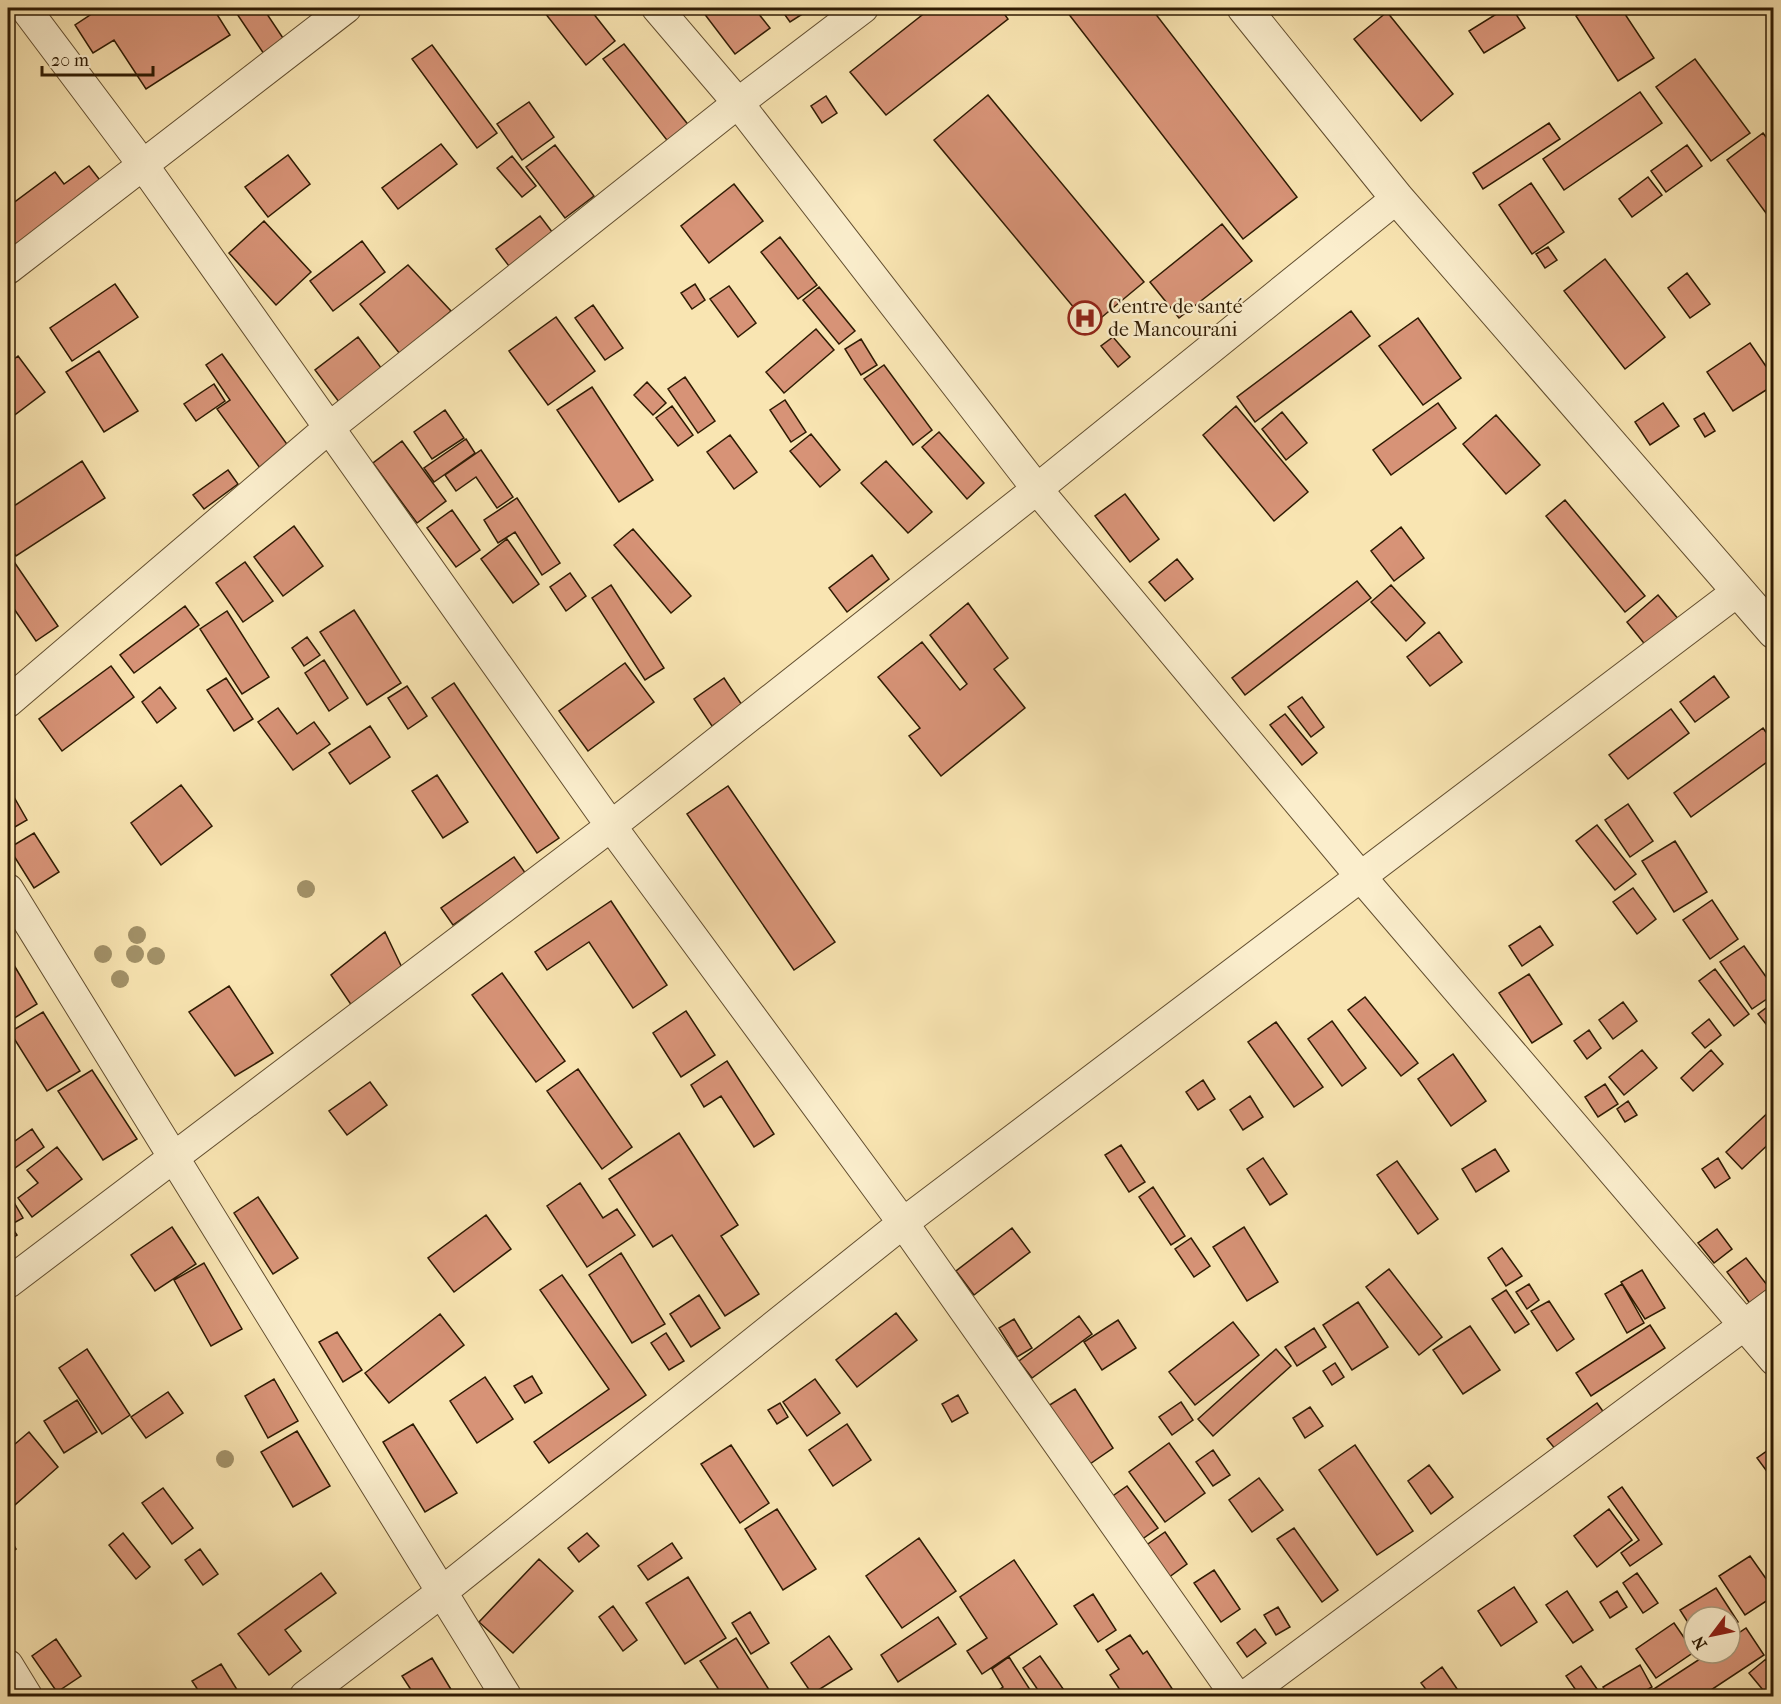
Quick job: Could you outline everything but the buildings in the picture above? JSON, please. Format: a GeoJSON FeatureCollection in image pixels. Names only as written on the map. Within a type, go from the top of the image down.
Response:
{"type":"FeatureCollection","features":[{"type":"Feature","properties":{"kind":"street"},"geometry":{"type":"LineString","coordinates":[[25,8],[143,165],[610,826],[903,1224],[1236,1696]]}},
{"type":"Feature","properties":{"kind":"street"},"geometry":{"type":"LineString","coordinates":[[8,268],[346,8]]}},
{"type":"Feature","properties":{"kind":"street"},"geometry":{"type":"LineString","coordinates":[[657,8],[738,103],[1037,489],[1361,877],[1773,1360]]}},
{"type":"Feature","properties":{"kind":"street"},"geometry":{"type":"LineString","coordinates":[[8,702],[330,427],[738,103],[863,8]]}},
{"type":"Feature","properties":{"kind":"street"},"geometry":{"type":"LineString","coordinates":[[1244,8],[1397,198],[1773,632]]}},
{"type":"Feature","properties":{"kind":"street"},"geometry":{"type":"LineString","coordinates":[[8,1283],[610,826],[1037,489],[1397,198]]}},
{"type":"Feature","properties":{"kind":"street"},"geometry":{"type":"LineString","coordinates":[[305,1696],[442,1591],[903,1224],[1738,591]]}},
{"type":"Feature","properties":{"kind":"street"},"geometry":{"type":"LineString","coordinates":[[8,889],[506,1696]]}},
{"type":"Feature","properties":{"kind":"street"},"geometry":{"type":"LineString","coordinates":[[1245,1696],[1773,1303]]}},
{"type":"Feature","properties":{"kind":"street"},"geometry":{"type":"LineString","coordinates":[[8,1665],[27,1696]]}},
{"type":"Feature","properties":{"kind":"place","name":"Centre de santé de Mancourani"},"geometry":{"type":"Point","coordinates":[1085,318]}}]}
